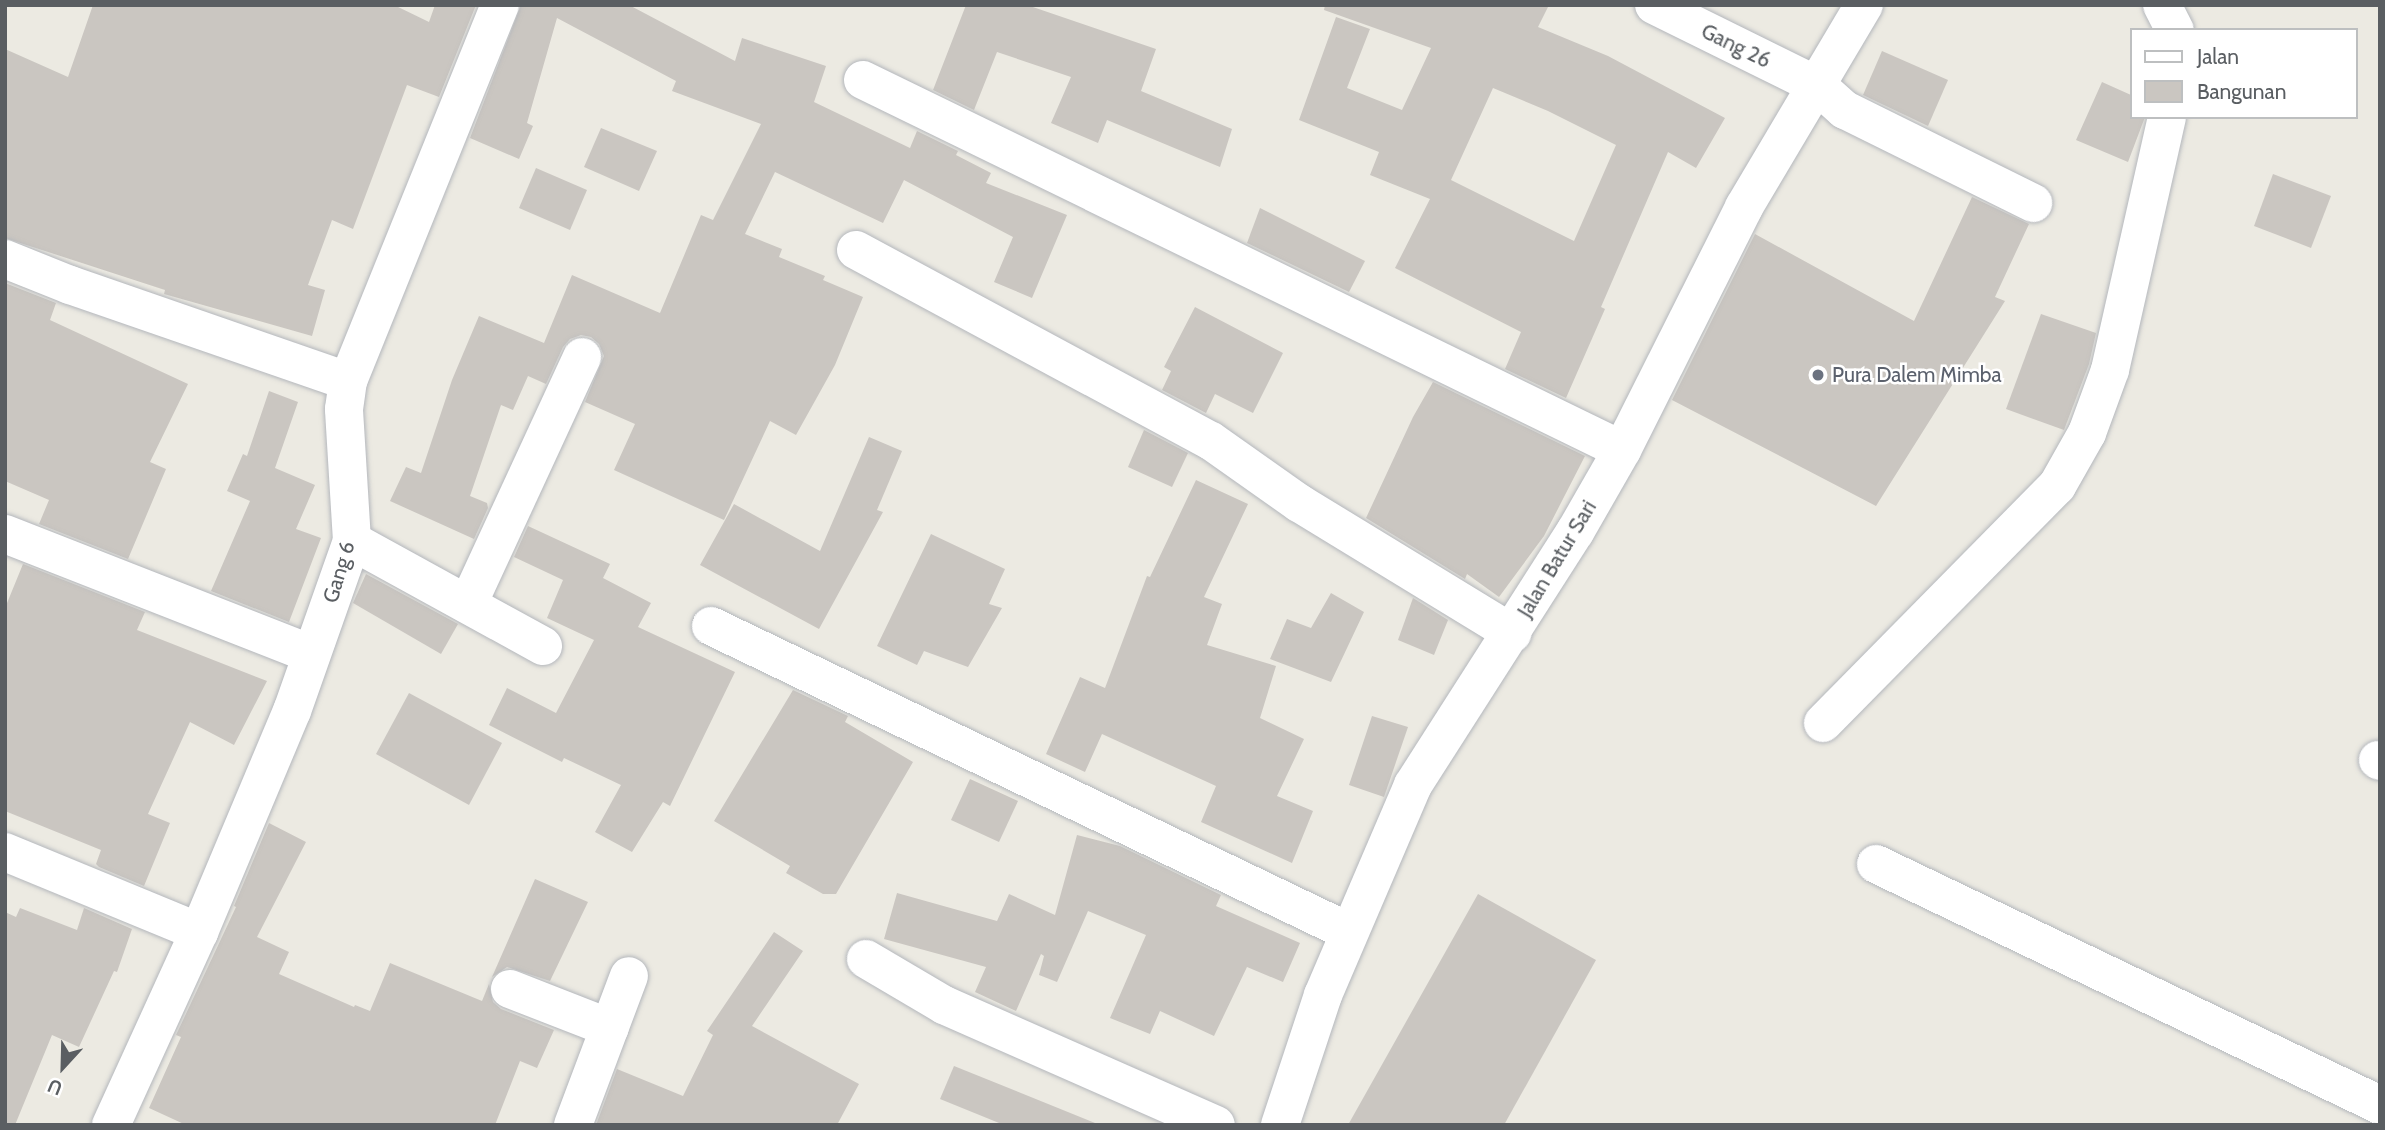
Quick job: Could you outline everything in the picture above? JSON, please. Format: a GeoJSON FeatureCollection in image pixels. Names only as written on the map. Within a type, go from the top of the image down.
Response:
{"type":"FeatureCollection","features":[{"type":"Feature","properties":{"kind":"street","name":"Gang 6"},"geometry":{"type":"LineString","coordinates":[[111,1125],[199,932],[292,711],[352,541],[344,409],[348,381],[500,5]]}},
{"type":"Feature","properties":{"kind":"street","name":"Gang 26"},"geometry":{"type":"LineString","coordinates":[[1654,5],[1818,86],[1845,110],[2034,203]]}},
{"type":"Feature","properties":{"kind":"street","name":"Jalan Batur Sari"},"geometry":{"type":"LineString","coordinates":[[1280,1125],[1323,995],[1413,785],[1512,634],[1622,450],[1744,207],[1864,5]]}},
{"type":"Feature","properties":{"kind":"street"},"geometry":{"type":"LineString","coordinates":[[2162,5],[2174,28]]}},
{"type":"Feature","properties":{"kind":"street"},"geometry":{"type":"LineString","coordinates":[[863,80],[1622,450]]}},
{"type":"Feature","properties":{"kind":"street"},"geometry":{"type":"LineString","coordinates":[[1823,723],[2057,486],[2081,443],[2110,370],[2167,119]]}},
{"type":"Feature","properties":{"kind":"street"},"geometry":{"type":"LineString","coordinates":[[856,250],[1211,441],[1299,503],[1512,634]]}},
{"type":"Feature","properties":{"kind":"street"},"geometry":{"type":"LineString","coordinates":[[5,259],[70,285],[348,381]]}},
{"type":"Feature","properties":{"kind":"street"},"geometry":{"type":"LineString","coordinates":[[468,604],[582,357]]}},
{"type":"Feature","properties":{"kind":"street"},"geometry":{"type":"LineString","coordinates":[[5,534],[311,654]]}},
{"type":"Feature","properties":{"kind":"street"},"geometry":{"type":"LineString","coordinates":[[352,541],[543,646]]}},
{"type":"Feature","properties":{"kind":"street"},"geometry":{"type":"LineString","coordinates":[[710,626],[1349,932]]}},
{"type":"Feature","properties":{"kind":"street"},"geometry":{"type":"LineString","coordinates":[[5,852],[199,932]]}},
{"type":"Feature","properties":{"kind":"street"},"geometry":{"type":"LineString","coordinates":[[1876,864],[2380,1105]]}},
{"type":"Feature","properties":{"kind":"street"},"geometry":{"type":"LineString","coordinates":[[866,959],[944,1005],[1216,1125]]}},
{"type":"Feature","properties":{"kind":"street"},"geometry":{"type":"LineString","coordinates":[[573,1125],[629,976]]}},
{"type":"Feature","properties":{"kind":"street"},"geometry":{"type":"LineString","coordinates":[[510,989],[610,1028]]}},
{"type":"Feature","properties":{"kind":"building"},"geometry":{"type":"Polygon","coordinates":[[[93,5],[394,5],[429,22],[435,5],[476,5],[439,97],[407,85],[353,229],[332,220],[308,285],[325,290],[312,336],[164,294],[165,290],[5,238],[5,49],[68,77],[93,5]]]}},
{"type":"Feature","properties":{"kind":"building"},"geometry":{"type":"Polygon","coordinates":[[[521,5],[629,5],[735,61],[742,38],[826,66],[814,102],[910,148],[917,131],[958,151],[956,155],[991,173],[986,183],[1067,215],[1032,298],[994,282],[1013,237],[904,180],[883,223],[775,172],[745,234],[782,249],[779,257],[825,276],[823,280],[863,297],[835,365],[796,435],[770,421],[724,520],[614,470],[635,424],[585,402],[604,356],[599,344],[591,337],[581,335],[570,339],[563,347],[546,384],[528,376],[513,410],[501,405],[470,496],[487,503],[488,508],[474,539],[390,501],[406,467],[421,473],[452,380],[479,316],[544,343],[572,275],[660,313],[701,215],[713,220],[761,124],[672,91],[676,81],[557,18],[527,123],[533,126],[519,159],[470,138],[521,5]]]}},
{"type":"Feature","properties":{"kind":"building"},"geometry":{"type":"Polygon","coordinates":[[[966,5],[1027,5],[1156,49],[1141,91],[1232,129],[1220,167],[1107,120],[1098,143],[1051,123],[1071,77],[997,52],[974,110],[933,90],[966,5]]]}},
{"type":"Feature","properties":{"kind":"building"},"geometry":{"type":"Polygon","coordinates":[[[1325,5],[1549,5],[1538,27],[1608,56],[1725,118],[1696,168],[1668,152],[1601,307],[1605,309],[1566,398],[1505,369],[1521,332],[1395,268],[1430,199],[1370,175],[1379,152],[1299,120],[1336,17],[1370,29],[1347,88],[1402,110],[1431,48],[1324,10],[1325,5]],[[1493,88],[1451,180],[1574,241],[1616,145],[1548,111],[1493,88]]]}},
{"type":"Feature","properties":{"kind":"building"},"geometry":{"type":"Polygon","coordinates":[[[1882,51],[1948,80],[1928,126],[1863,95],[1882,51]]]}},
{"type":"Feature","properties":{"kind":"building"},"geometry":{"type":"Polygon","coordinates":[[[2102,82],[2130,95],[2130,119],[2144,119],[2128,162],[2076,140],[2102,82]]]}},
{"type":"Feature","properties":{"kind":"building"},"geometry":{"type":"Polygon","coordinates":[[[601,128],[657,151],[639,191],[584,167],[601,128]]]}},
{"type":"Feature","properties":{"kind":"building"},"geometry":{"type":"Polygon","coordinates":[[[536,168],[587,190],[570,230],[519,208],[536,168]]]}},
{"type":"Feature","properties":{"kind":"building"},"geometry":{"type":"Polygon","coordinates":[[[2273,174],[2331,196],[2311,248],[2254,226],[2273,174]]]}},
{"type":"Feature","properties":{"kind":"building","name":"Pura Dalem Mimba"},"geometry":{"type":"Polygon","coordinates":[[[1972,197],[2029,224],[1995,297],[2005,301],[1876,506],[1672,400],[1755,234],[1914,321],[1972,197]]]}},
{"type":"Feature","properties":{"kind":"building"},"geometry":{"type":"Polygon","coordinates":[[[1260,208],[1365,261],[1349,292],[1247,243],[1260,208]]]}},
{"type":"Feature","properties":{"kind":"building"},"geometry":{"type":"Polygon","coordinates":[[[5,283],[56,303],[50,320],[188,384],[150,462],[166,469],[128,559],[39,524],[49,500],[5,481],[5,283]]]}},
{"type":"Feature","properties":{"kind":"building"},"geometry":{"type":"Polygon","coordinates":[[[1195,307],[1283,353],[1253,413],[1215,394],[1206,413],[1162,390],[1171,371],[1164,367],[1195,307]]]}},
{"type":"Feature","properties":{"kind":"building"},"geometry":{"type":"Polygon","coordinates":[[[2041,314],[2096,333],[2089,364],[2064,430],[2006,409],[2041,314]]]}},
{"type":"Feature","properties":{"kind":"building"},"geometry":{"type":"Polygon","coordinates":[[[1433,382],[1585,456],[1544,536],[1499,597],[1467,574],[1465,579],[1366,518],[1413,417],[1433,382]]]}},
{"type":"Feature","properties":{"kind":"building"},"geometry":{"type":"Polygon","coordinates":[[[269,391],[298,402],[275,468],[315,485],[296,529],[321,538],[289,622],[211,591],[250,501],[227,491],[243,454],[247,456],[269,391]]]}},
{"type":"Feature","properties":{"kind":"building"},"geometry":{"type":"Polygon","coordinates":[[[1144,430],[1188,453],[1172,487],[1128,467],[1144,430]]]}},
{"type":"Feature","properties":{"kind":"building"},"geometry":{"type":"Polygon","coordinates":[[[869,437],[902,451],[877,510],[883,512],[819,629],[700,565],[734,504],[820,551],[869,437]]]}},
{"type":"Feature","properties":{"kind":"building"},"geometry":{"type":"Polygon","coordinates":[[[1196,480],[1248,504],[1204,597],[1222,604],[1207,645],[1276,666],[1260,718],[1304,739],[1277,796],[1313,811],[1292,863],[1201,822],[1216,786],[1102,734],[1085,772],[1046,754],[1080,677],[1105,688],[1147,576],[1150,577],[1196,480]]]}},
{"type":"Feature","properties":{"kind":"building"},"geometry":{"type":"Polygon","coordinates":[[[528,526],[610,564],[603,578],[651,603],[638,627],[735,672],[670,806],[663,802],[632,852],[595,832],[621,785],[564,758],[562,762],[489,725],[507,688],[556,713],[594,640],[547,618],[563,580],[514,557],[528,526]]]}},
{"type":"Feature","properties":{"kind":"building"},"geometry":{"type":"Polygon","coordinates":[[[931,534],[1005,569],[989,604],[1002,608],[968,667],[924,651],[917,665],[877,646],[931,534]]]}},
{"type":"Feature","properties":{"kind":"building"},"geometry":{"type":"Polygon","coordinates":[[[23,564],[145,612],[137,630],[267,681],[234,745],[190,722],[148,814],[170,823],[144,886],[99,867],[96,864],[101,850],[5,811],[5,608],[23,564]]]}},
{"type":"Feature","properties":{"kind":"building"},"geometry":{"type":"Polygon","coordinates":[[[366,574],[458,624],[441,654],[353,603],[366,574]]]}},
{"type":"Feature","properties":{"kind":"building"},"geometry":{"type":"Polygon","coordinates":[[[1331,593],[1364,612],[1331,682],[1270,659],[1287,619],[1311,628],[1331,593]]]}},
{"type":"Feature","properties":{"kind":"building"},"geometry":{"type":"Polygon","coordinates":[[[1413,598],[1448,620],[1434,655],[1398,640],[1413,598]]]}},
{"type":"Feature","properties":{"kind":"building"},"geometry":{"type":"Polygon","coordinates":[[[793,690],[848,716],[845,722],[913,762],[836,894],[823,894],[786,873],[790,866],[714,821],[793,690]]]}},
{"type":"Feature","properties":{"kind":"building"},"geometry":{"type":"Polygon","coordinates":[[[409,693],[502,743],[469,805],[376,754],[409,693]]]}},
{"type":"Feature","properties":{"kind":"building"},"geometry":{"type":"Polygon","coordinates":[[[1372,716],[1408,727],[1384,797],[1349,785],[1372,716]]]}},
{"type":"Feature","properties":{"kind":"building"},"geometry":{"type":"Polygon","coordinates":[[[970,779],[1018,801],[999,842],[951,820],[970,779]]]}},
{"type":"Feature","properties":{"kind":"building"},"geometry":{"type":"Polygon","coordinates":[[[269,823],[306,842],[257,937],[289,952],[279,974],[354,1007],[355,1005],[370,1011],[390,963],[482,1001],[489,984],[493,1002],[501,1009],[554,1030],[537,1068],[520,1061],[495,1125],[186,1125],[149,1108],[181,1037],[176,1035],[236,907],[234,906],[269,823]]]}},
{"type":"Feature","properties":{"kind":"building"},"geometry":{"type":"Polygon","coordinates":[[[1077,835],[1120,846],[1221,895],[1216,906],[1300,943],[1283,982],[1247,967],[1214,1036],[1160,1011],[1150,1034],[1110,1018],[1146,935],[1088,911],[1057,982],[1039,975],[1044,956],[1041,954],[1016,1011],[975,992],[986,967],[884,939],[897,893],[997,921],[1009,894],[1055,915],[1077,835]]]}},
{"type":"Feature","properties":{"kind":"building"},"geometry":{"type":"Polygon","coordinates":[[[535,879],[588,902],[550,981],[507,967],[492,977],[535,879]]]}},
{"type":"Feature","properties":{"kind":"building"},"geometry":{"type":"Polygon","coordinates":[[[1478,894],[1596,960],[1504,1125],[1348,1125],[1478,894]]]}},
{"type":"Feature","properties":{"kind":"building"},"geometry":{"type":"Polygon","coordinates":[[[20,908],[77,930],[84,908],[132,929],[117,972],[114,971],[79,1047],[52,1035],[15,1125],[5,1125],[5,912],[16,917],[20,908]]]}},
{"type":"Feature","properties":{"kind":"building"},"geometry":{"type":"Polygon","coordinates":[[[774,932],[803,951],[752,1026],[859,1084],[837,1125],[596,1125],[617,1069],[683,1096],[713,1035],[707,1031],[774,932]]]}},
{"type":"Feature","properties":{"kind":"building"},"geometry":{"type":"Polygon","coordinates":[[[954,1066],[1095,1125],[1004,1125],[940,1099],[954,1066]]]}},
{"type":"Feature","properties":{"kind":"place","name":"Pura Dalem Mimba"},"geometry":{"type":"Point","coordinates":[1818,375]}}]}
